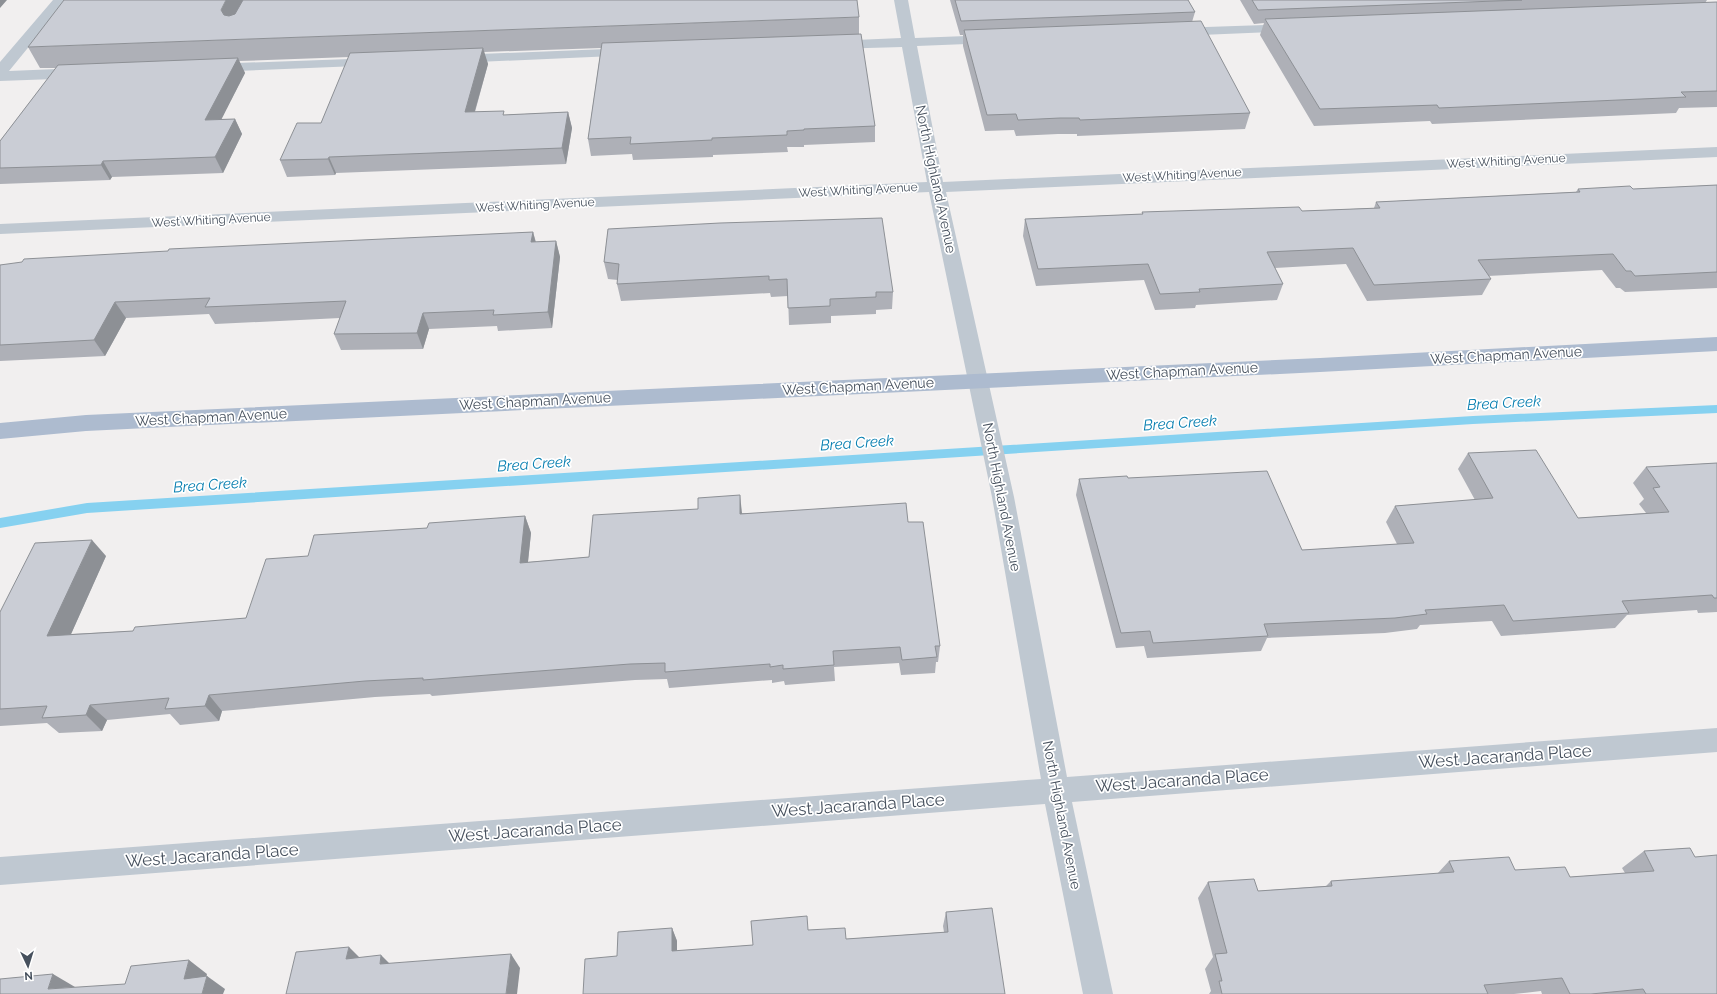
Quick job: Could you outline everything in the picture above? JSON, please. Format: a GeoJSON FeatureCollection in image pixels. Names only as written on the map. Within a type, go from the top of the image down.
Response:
{"type":"FeatureCollection","features":[{"type":"Feature","properties":{"kind":"main road","name":"West Chapman Avenue"},"geometry":{"type":"LineString","coordinates":[[0,431],[86,423],[979,381],[1717,344]]}},
{"type":"Feature","properties":{"kind":"street","name":"North Highland Avenue"},"geometry":{"type":"LineString","coordinates":[[901,0],[936,186],[1003,497],[1056,790],[1098,994]]}},
{"type":"Feature","properties":{"kind":"street"},"geometry":{"type":"LineString","coordinates":[[0,72],[58,1]]}},
{"type":"Feature","properties":{"kind":"street"},"geometry":{"type":"LineString","coordinates":[[1167,32],[1302,28]]}},
{"type":"Feature","properties":{"kind":"street"},"geometry":{"type":"LineString","coordinates":[[821,45],[1008,38]]}},
{"type":"Feature","properties":{"kind":"street"},"geometry":{"type":"LineString","coordinates":[[440,59],[646,52]]}},
{"type":"Feature","properties":{"kind":"street"},"geometry":{"type":"LineString","coordinates":[[195,68],[392,61]]}},
{"type":"Feature","properties":{"kind":"street"},"geometry":{"type":"LineString","coordinates":[[0,76],[94,72]]}},
{"type":"Feature","properties":{"kind":"street","name":"West Whiting Avenue"},"geometry":{"type":"LineString","coordinates":[[0,229],[1717,152]]}},
{"type":"Feature","properties":{"kind":"street","name":"West Jacaranda Place"},"geometry":{"type":"LineString","coordinates":[[0,871],[1717,740]]}},
{"type":"Feature","properties":{"kind":"building"},"geometry":{"type":"Polygon","coordinates":[[[64,0],[226,0],[221,10],[224,15],[229,16],[235,14],[243,0],[857,0],[859,17],[28,47],[64,0]]]}},
{"type":"Feature","properties":{"kind":"building"},"geometry":{"type":"Polygon","coordinates":[[[955,0],[1188,0],[1195,12],[961,21],[955,0]]]}},
{"type":"Feature","properties":{"kind":"building"},"geometry":{"type":"Polygon","coordinates":[[[1252,0],[1522,0],[1258,10],[1252,0]]]}},
{"type":"Feature","properties":{"kind":"building"},"geometry":{"type":"Polygon","coordinates":[[[1717,2],[1717,91],[1681,92],[1686,97],[1439,108],[1437,105],[1320,109],[1265,19],[1717,2]]]}},
{"type":"Feature","properties":{"kind":"building"},"geometry":{"type":"Polygon","coordinates":[[[1201,21],[1250,113],[1080,120],[1079,118],[1060,118],[1018,120],[1016,114],[987,115],[964,30],[1201,21]]]}},
{"type":"Feature","properties":{"kind":"building"},"geometry":{"type":"Polygon","coordinates":[[[861,34],[875,126],[804,129],[787,131],[787,135],[712,138],[712,140],[630,144],[631,137],[588,139],[602,43],[861,34]]]}},
{"type":"Feature","properties":{"kind":"building"},"geometry":{"type":"Polygon","coordinates":[[[483,48],[465,112],[504,111],[503,115],[568,112],[562,148],[280,160],[297,123],[321,123],[350,53],[483,48]]]}},
{"type":"Feature","properties":{"kind":"building"},"geometry":{"type":"Polygon","coordinates":[[[238,58],[205,120],[235,119],[215,157],[103,161],[101,165],[0,168],[0,141],[58,65],[238,58]]]}},
{"type":"Feature","properties":{"kind":"building"},"geometry":{"type":"Polygon","coordinates":[[[1717,185],[1717,272],[1635,276],[1631,271],[1626,271],[1613,254],[1478,260],[1491,279],[1374,285],[1353,248],[1267,252],[1283,284],[1199,289],[1200,292],[1160,294],[1148,264],[1038,269],[1025,219],[1143,214],[1142,212],[1299,207],[1302,211],[1380,208],[1376,202],[1580,192],[1578,189],[1630,186],[1633,189],[1717,185]]]}},
{"type":"Feature","properties":{"kind":"building"},"geometry":{"type":"Polygon","coordinates":[[[882,218],[893,292],[876,292],[876,297],[830,299],[830,306],[788,308],[787,279],[769,280],[769,276],[617,284],[619,264],[604,262],[608,229],[720,223],[882,218]]]}},
{"type":"Feature","properties":{"kind":"building"},"geometry":{"type":"Polygon","coordinates":[[[533,232],[531,242],[556,241],[548,312],[493,315],[494,310],[423,313],[417,333],[334,334],[346,301],[205,307],[210,298],[115,302],[94,340],[0,345],[0,265],[22,262],[24,259],[168,251],[169,249],[533,232]]]}},
{"type":"Feature","properties":{"kind":"building"},"geometry":{"type":"Polygon","coordinates":[[[1536,450],[1578,518],[1669,512],[1653,488],[1660,487],[1646,467],[1717,463],[1717,598],[1714,598],[1712,595],[1622,601],[1629,613],[1513,621],[1504,605],[1425,610],[1427,614],[1395,618],[1264,624],[1268,636],[1153,643],[1150,631],[1121,633],[1079,479],[1267,471],[1302,550],[1414,543],[1395,506],[1493,498],[1468,453],[1536,450]]]}},
{"type":"Feature","properties":{"kind":"building"},"geometry":{"type":"Polygon","coordinates":[[[740,495],[740,514],[906,503],[908,522],[923,522],[940,646],[935,646],[937,657],[902,660],[900,647],[833,651],[834,665],[783,669],[783,665],[770,667],[770,664],[665,672],[665,663],[630,664],[423,680],[423,678],[365,681],[209,695],[205,706],[165,709],[169,698],[90,705],[86,715],[42,718],[47,706],[0,709],[0,612],[35,543],[92,540],[47,636],[133,631],[135,627],[246,618],[266,559],[308,556],[314,535],[427,528],[429,523],[525,516],[520,563],[589,557],[593,515],[698,509],[698,498],[740,495]]]}},
{"type":"Feature","properties":{"kind":"building"},"geometry":{"type":"Polygon","coordinates":[[[1690,848],[1695,857],[1717,855],[1717,994],[1646,994],[1643,989],[1591,994],[1570,994],[1562,978],[1484,985],[1488,994],[1222,994],[1219,981],[1222,981],[1215,954],[1227,953],[1208,882],[1254,879],[1258,891],[1332,886],[1331,881],[1454,872],[1449,861],[1509,857],[1515,870],[1565,867],[1570,877],[1654,871],[1644,851],[1690,848]]]}},
{"type":"Feature","properties":{"kind":"building"},"geometry":{"type":"Polygon","coordinates":[[[992,908],[1005,994],[583,994],[585,959],[617,956],[618,932],[672,928],[672,951],[753,945],[751,921],[807,916],[808,930],[845,928],[846,939],[948,932],[946,912],[992,908]]]}},
{"type":"Feature","properties":{"kind":"building"},"geometry":{"type":"Polygon","coordinates":[[[349,947],[346,959],[381,955],[380,964],[511,954],[506,994],[286,994],[296,952],[349,947]]]}},
{"type":"Feature","properties":{"kind":"building"},"geometry":{"type":"Polygon","coordinates":[[[189,960],[184,979],[207,976],[202,994],[0,994],[0,979],[53,974],[48,989],[125,984],[131,966],[189,960]]]}},
{"type":"Feature","properties":{"kind":"waterway","name":"Brea Creek"},"geometry":{"type":"LineString","coordinates":[[0,523],[87,508],[1473,420],[1717,409]]}}]}
